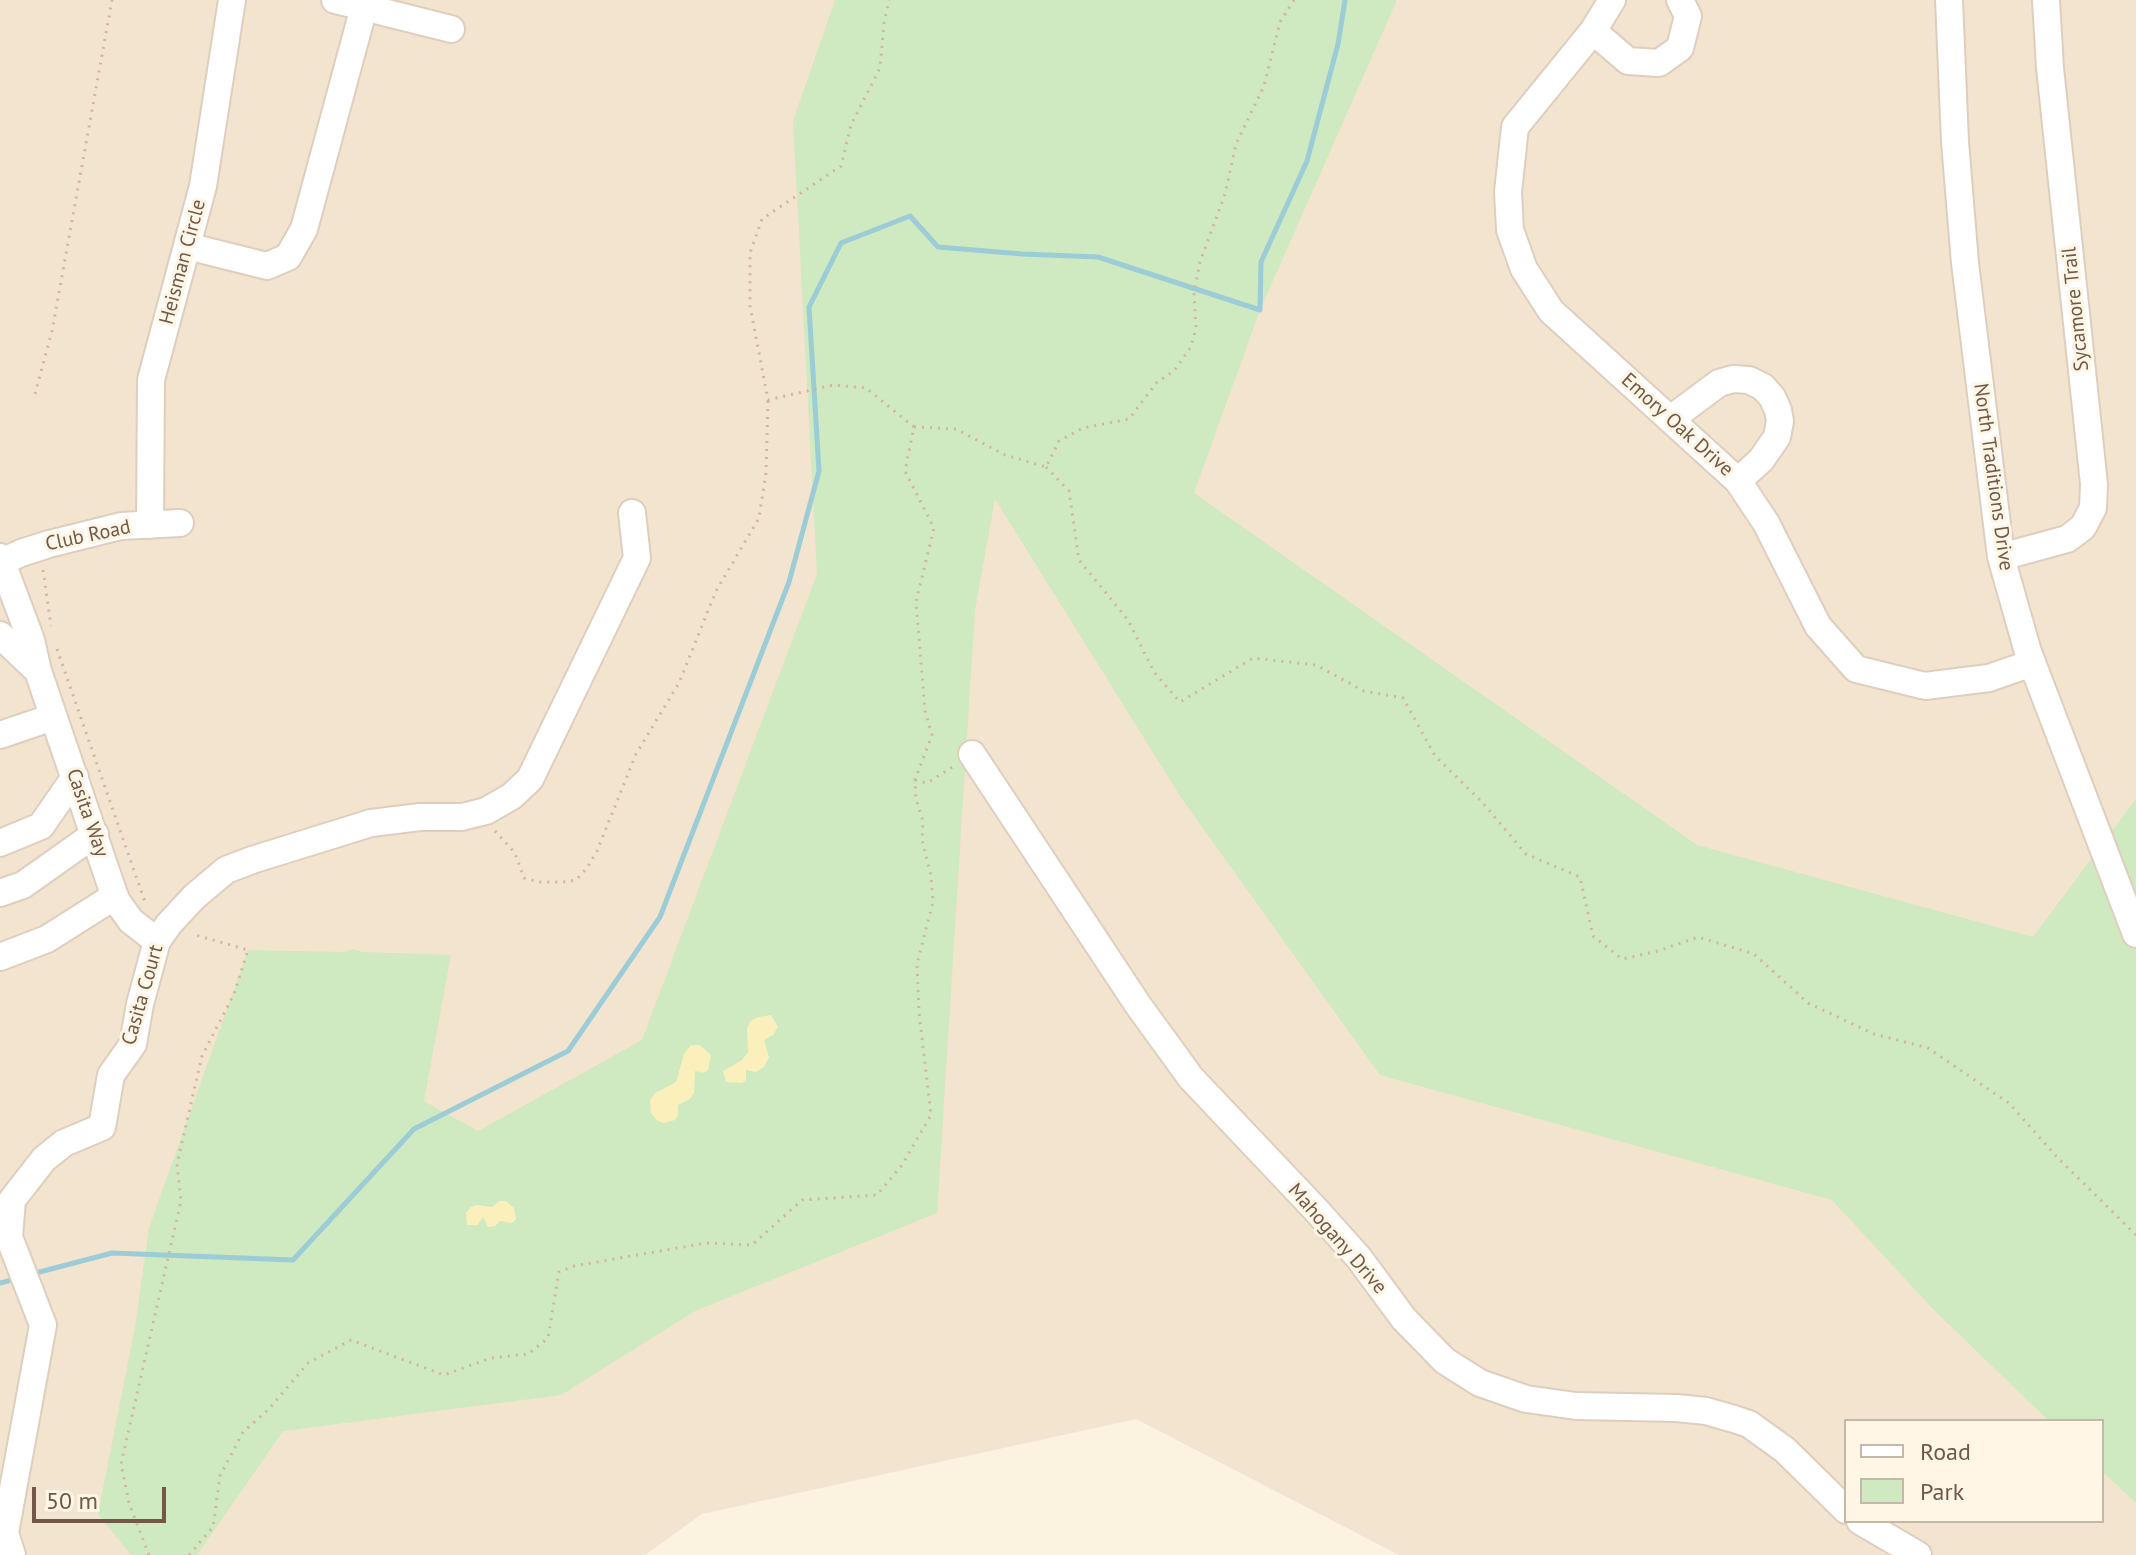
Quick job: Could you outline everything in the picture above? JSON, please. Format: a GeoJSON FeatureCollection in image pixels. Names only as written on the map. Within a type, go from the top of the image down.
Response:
{"type":"FeatureCollection","features":[{"type":"Feature","properties":{"kind":"street","name":"Heisman Circle"},"geometry":{"type":"LineString","coordinates":[[150,525],[151,380],[203,186],[232,0]]}},
{"type":"Feature","properties":{"kind":"street"},"geometry":{"type":"LineString","coordinates":[[335,0],[451,29]]}},
{"type":"Feature","properties":{"kind":"street","name":"Emory Oak Drive"},"geometry":{"type":"LineString","coordinates":[[1612,0],[1593,31],[1515,127],[1508,192],[1510,230],[1524,269],[1551,311],[1738,481],[1766,523],[1818,626],[1856,669],[1925,686],[1989,678],[2032,663]]}},
{"type":"Feature","properties":{"kind":"street"},"geometry":{"type":"LineString","coordinates":[[1593,31],[1628,61],[1659,63],[1680,48],[1688,16],[1680,0]]}},
{"type":"Feature","properties":{"kind":"street","name":"North Traditions Drive"},"geometry":{"type":"LineString","coordinates":[[1949,0],[1955,142],[1965,263],[2001,557],[2032,663],[2136,934]]}},
{"type":"Feature","properties":{"kind":"street","name":"Sycamore Trail"},"geometry":{"type":"LineString","coordinates":[[2001,557],[2067,539],[2083,527],[2093,508],[2094,484],[2050,68],[2046,0]]}},
{"type":"Feature","properties":{"kind":"street"},"geometry":{"type":"LineString","coordinates":[[187,246],[267,266],[288,257],[304,229],[364,7]]}},
{"type":"Feature","properties":{"kind":"street"},"geometry":{"type":"LineString","coordinates":[[1672,418],[1719,383],[1733,379],[1749,380],[1763,387],[1778,410],[1780,421],[1777,437],[1761,460],[1738,481]]}},
{"type":"Feature","properties":{"kind":"street","name":"Casita Court"},"geometry":{"type":"LineString","coordinates":[[12,1555],[5,1533],[43,1325],[9,1237],[12,1200],[44,1159],[64,1143],[102,1127],[111,1075],[133,1044],[163,932],[194,897],[226,870],[371,823],[420,817],[462,817],[481,812],[512,796],[530,779],[637,558],[632,513]]}},
{"type":"Feature","properties":{"kind":"street","name":"Club Road"},"geometry":{"type":"LineString","coordinates":[[6,559],[121,526],[180,523]]}},
{"type":"Feature","properties":{"kind":"street","name":"Casita Way"},"geometry":{"type":"LineString","coordinates":[[6,559],[38,671],[115,896],[131,921],[163,932]]}},
{"type":"Feature","properties":{"kind":"street","name":"Casita Way"},"geometry":{"type":"LineString","coordinates":[[0,635],[38,671]]}},
{"type":"Feature","properties":{"kind":"street"},"geometry":{"type":"LineString","coordinates":[[0,735],[53,717]]}},
{"type":"Feature","properties":{"kind":"street","name":"Mahogany Drive"},"geometry":{"type":"LineString","coordinates":[[972,754],[1138,1005],[1191,1078],[1317,1211],[1359,1258],[1404,1319],[1445,1361],[1480,1383],[1526,1399],[1576,1406],[1706,1411],[1749,1424],[1785,1450],[1844,1508]]}},
{"type":"Feature","properties":{"kind":"street"},"geometry":{"type":"LineString","coordinates":[[0,843],[41,826],[75,777]]}},
{"type":"Feature","properties":{"kind":"street"},"geometry":{"type":"LineString","coordinates":[[0,893],[23,885],[95,834]]}},
{"type":"Feature","properties":{"kind":"street"},"geometry":{"type":"LineString","coordinates":[[0,957],[47,939],[115,896]]}},
{"type":"Feature","properties":{"kind":"street"},"geometry":{"type":"LineString","coordinates":[[1863,1523],[1918,1555]]}},
{"type":"Feature","properties":{"kind":"path"},"geometry":{"type":"LineString","coordinates":[[35,394],[52,331],[112,0]]}},
{"type":"Feature","properties":{"kind":"path"},"geometry":{"type":"LineString","coordinates":[[481,812],[515,853],[524,878],[540,882],[576,880],[597,851],[636,754],[679,683],[716,591],[759,518],[766,473],[768,400],[750,306],[750,253],[762,219],[841,166],[851,125],[880,68],[889,0]]}},
{"type":"Feature","properties":{"kind":"path"},"geometry":{"type":"LineString","coordinates":[[1046,467],[1059,441],[1083,428],[1129,419],[1157,382],[1174,371],[1191,347],[1196,328],[1194,293],[1200,262],[1215,226],[1236,144],[1264,86],[1280,22],[1294,0]]}},
{"type":"Feature","properties":{"kind":"path"},"geometry":{"type":"LineString","coordinates":[[768,400],[833,385],[866,388],[914,427],[956,429],[1005,455],[1046,467],[1069,491],[1079,560],[1128,620],[1154,672],[1180,702],[1253,658],[1316,665],[1364,691],[1403,698],[1435,756],[1482,802],[1526,854],[1580,877],[1593,936],[1622,959],[1698,937],[1754,954],[1808,1003],[1874,1034],[1928,1048],[2010,1104],[2056,1156],[2136,1235]]}},
{"type":"Feature","properties":{"kind":"path"},"geometry":{"type":"LineString","coordinates":[[189,1555],[213,1527],[220,1476],[243,1432],[268,1410],[308,1363],[351,1340],[444,1375],[491,1358],[528,1354],[548,1338],[559,1272],[574,1266],[706,1243],[752,1245],[802,1200],[877,1195],[910,1152],[931,1115],[919,1012],[917,964],[933,902],[915,780],[932,735],[925,711],[916,602],[934,528],[905,471],[914,427]]}},
{"type":"Feature","properties":{"kind":"path"},"geometry":{"type":"LineString","coordinates":[[6,559],[41,563],[52,635]]}},
{"type":"Feature","properties":{"kind":"path"},"geometry":{"type":"LineString","coordinates":[[57,649],[145,901]]}},
{"type":"Feature","properties":{"kind":"path"},"geometry":{"type":"LineString","coordinates":[[915,780],[927,783],[972,754]]}},
{"type":"Feature","properties":{"kind":"path"},"geometry":{"type":"LineString","coordinates":[[149,1555],[129,1503],[121,1464],[181,1201],[177,1164],[202,1056],[234,994],[248,950],[163,932]]}},
{"type":"Feature","properties":{"kind":"shaded area"},"geometry":{"type":"Polygon","coordinates":[[[0,0],[2136,0],[2136,1555],[1399,1555],[1136,1419],[702,1514],[645,1555],[0,1555],[0,0]]]}},
{"type":"Feature","properties":{"kind":"green space"},"geometry":{"type":"Polygon","coordinates":[[[835,0],[1397,0],[1260,310],[1194,493],[1697,845],[2033,937],[2136,799],[2136,1503],[2104,1473],[2104,1419],[2047,1419],[1934,1310],[1832,1200],[1380,1075],[1182,799],[995,499],[975,610],[937,1213],[695,1311],[561,1395],[283,1431],[197,1555],[131,1555],[98,1514],[135,1327],[149,1228],[248,950],[343,952],[354,949],[363,952],[451,955],[424,1101],[478,1131],[642,1040],[817,574],[793,121],[835,0]]]}},
{"type":"Feature","properties":{"kind":"sand"},"geometry":{"type":"Polygon","coordinates":[[[771,1015],[778,1027],[773,1035],[764,1040],[769,1057],[764,1067],[756,1072],[746,1070],[746,1080],[742,1083],[726,1082],[723,1071],[742,1060],[748,1052],[747,1029],[750,1021],[771,1015]]]}},
{"type":"Feature","properties":{"kind":"sand"},"geometry":{"type":"Polygon","coordinates":[[[691,1045],[700,1045],[711,1055],[708,1070],[704,1073],[695,1071],[694,1093],[678,1105],[675,1120],[663,1123],[651,1113],[650,1100],[655,1093],[676,1082],[684,1054],[691,1045]]]}},
{"type":"Feature","properties":{"kind":"sand"},"geometry":{"type":"Polygon","coordinates":[[[499,1201],[506,1201],[514,1208],[516,1219],[512,1223],[500,1221],[488,1227],[483,1217],[478,1225],[467,1225],[466,1213],[471,1207],[492,1207],[499,1201]]]}},
{"type":"Feature","properties":{"kind":"waterway"},"geometry":{"type":"LineString","coordinates":[[32,1274],[112,1253],[293,1260],[414,1129],[568,1051],[660,917],[789,582],[819,471],[809,307],[841,243],[910,216],[938,247],[1098,257],[1260,310],[1261,262],[1307,161],[1338,44],[1345,0]]}},
{"type":"Feature","properties":{"kind":"waterway"},"geometry":{"type":"LineString","coordinates":[[0,1283],[15,1279]]}}]}
